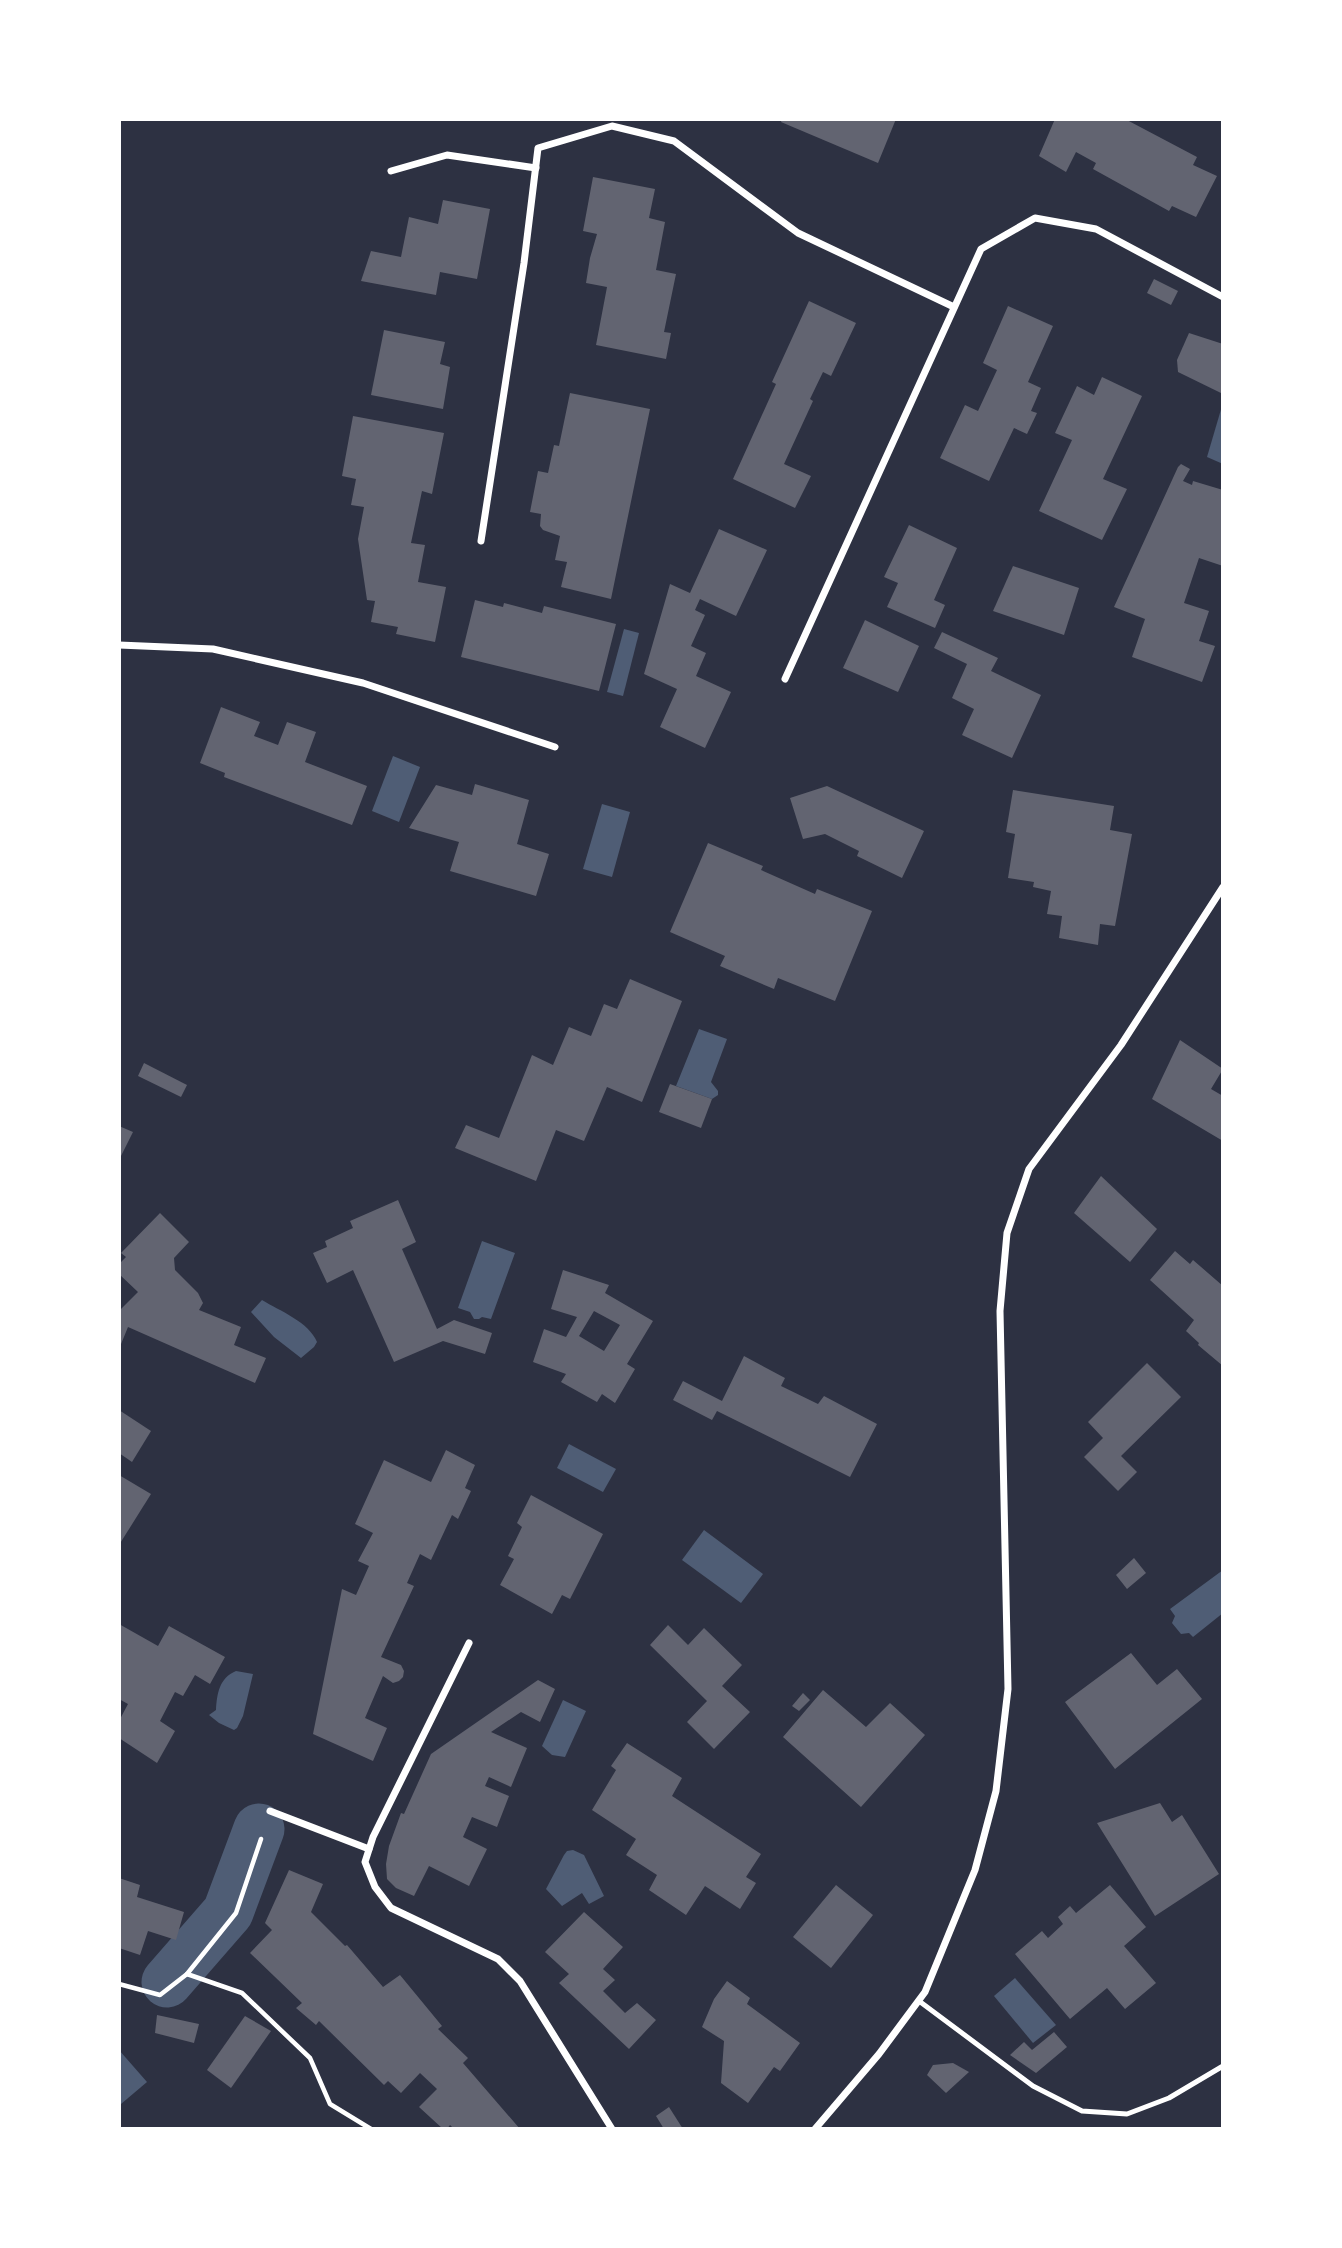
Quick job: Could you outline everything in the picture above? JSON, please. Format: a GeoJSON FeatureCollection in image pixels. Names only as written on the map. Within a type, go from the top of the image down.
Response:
{"type":"FeatureCollection","features":[{"type":"Feature","properties":{"kind":"street"},"geometry":{"type":"LineString","coordinates":[[481,541],[524,263],[538,148],[612,126],[674,141],[798,233],[954,307]]}},
{"type":"Feature","properties":{"kind":"street"},"geometry":{"type":"LineString","coordinates":[[391,171],[447,155],[536,168]]}},
{"type":"Feature","properties":{"kind":"street"},"geometry":{"type":"LineString","coordinates":[[785,679],[981,249],[1035,218],[1096,229],[1223,297]]}},
{"type":"Feature","properties":{"kind":"street"},"geometry":{"type":"LineString","coordinates":[[119,645],[213,649],[351,680],[555,747]]}},
{"type":"Feature","properties":{"kind":"street"},"geometry":{"type":"LineString","coordinates":[[815,2129],[879,2054],[925,1992],[975,1870],[996,1791],[1008,1689],[1000,1311],[1007,1233],[1030,1169],[1121,1045],[1223,887]]}},
{"type":"Feature","properties":{"kind":"street"},"geometry":{"type":"LineString","coordinates":[[469,1643],[365,1862],[375,1887],[391,1908],[498,1959],[520,1981],[612,2129]]}},
{"type":"Feature","properties":{"kind":"street"},"geometry":{"type":"LineString","coordinates":[[270,1811],[369,1849]]}},
{"type":"Feature","properties":{"kind":"lane"},"geometry":{"type":"LineString","coordinates":[[919,2001],[1033,2086],[1082,2111],[1126,2114],[1169,2098],[1223,2066]]}},
{"type":"Feature","properties":{"kind":"path"},"geometry":{"type":"LineString","coordinates":[[119,1984],[160,1995],[187,1974],[236,1913],[270,1811]]}},
{"type":"Feature","properties":{"kind":"path"},"geometry":{"type":"LineString","coordinates":[[187,1974],[242,1993],[310,2058],[330,2104],[371,2129]]}},
{"type":"Feature","properties":{"kind":"water"},"geometry":{"type":"Polygon","coordinates":[[[1223,406],[1223,464],[1207,457],[1223,406]]]}},
{"type":"Feature","properties":{"kind":"water"},"geometry":{"type":"Polygon","coordinates":[[[624,629],[639,633],[623,696],[607,692],[624,629]]]}},
{"type":"Feature","properties":{"kind":"water"},"geometry":{"type":"Polygon","coordinates":[[[393,756],[420,767],[399,822],[372,811],[393,756]]]}},
{"type":"Feature","properties":{"kind":"water"},"geometry":{"type":"Polygon","coordinates":[[[602,804],[630,812],[612,877],[583,869],[602,804]]]}},
{"type":"Feature","properties":{"kind":"water"},"geometry":{"type":"Polygon","coordinates":[[[699,1029],[727,1039],[711,1082],[718,1091],[718,1095],[712,1099],[676,1086],[699,1029]]]}},
{"type":"Feature","properties":{"kind":"water"},"geometry":{"type":"Polygon","coordinates":[[[482,1241],[515,1253],[491,1319],[474,1319],[470,1312],[458,1308],[482,1241]]]}},
{"type":"Feature","properties":{"kind":"water"},"geometry":{"type":"Polygon","coordinates":[[[262,1300],[308,1329],[317,1342],[314,1347],[301,1358],[274,1337],[251,1312],[262,1300]]]}},
{"type":"Feature","properties":{"kind":"water"},"geometry":{"type":"Polygon","coordinates":[[[569,1444],[616,1469],[603,1492],[557,1468],[569,1444]]]}},
{"type":"Feature","properties":{"kind":"water"},"geometry":{"type":"Polygon","coordinates":[[[704,1530],[763,1574],[741,1603],[682,1560],[704,1530]]]}},
{"type":"Feature","properties":{"kind":"water"},"geometry":{"type":"Polygon","coordinates":[[[1223,1570],[1223,1613],[1193,1637],[1189,1633],[1181,1634],[1172,1623],[1175,1616],[1170,1609],[1223,1570]]]}},
{"type":"Feature","properties":{"kind":"water"},"geometry":{"type":"Polygon","coordinates":[[[236,1671],[253,1674],[243,1716],[234,1730],[209,1715],[216,1710],[222,1682],[236,1671]]]}},
{"type":"Feature","properties":{"kind":"water"},"geometry":{"type":"Polygon","coordinates":[[[563,1700],[586,1711],[565,1757],[552,1755],[542,1746],[563,1700]]]}},
{"type":"Feature","properties":{"kind":"water"},"geometry":{"type":"Polygon","coordinates":[[[573,1850],[584,1855],[604,1896],[589,1904],[582,1893],[562,1906],[546,1889],[564,1855],[573,1850]]]}},
{"type":"Feature","properties":{"kind":"water"},"geometry":{"type":"Polygon","coordinates":[[[1015,1978],[1056,2025],[1033,2043],[994,1996],[1015,1978]]]}},
{"type":"Feature","properties":{"kind":"water"},"geometry":{"type":"Polygon","coordinates":[[[119,2050],[147,2082],[121,2104],[119,2102],[119,2050]]]}},
{"type":"Feature","properties":{"kind":"building"},"geometry":{"type":"Polygon","coordinates":[[[782,119],[896,119],[878,163],[781,122],[782,119]]]}},
{"type":"Feature","properties":{"kind":"building"},"geometry":{"type":"Polygon","coordinates":[[[1055,119],[1125,119],[1197,157],[1193,165],[1217,176],[1196,217],[1172,206],[1169,211],[1093,169],[1096,163],[1076,152],[1066,172],[1039,156],[1055,119]]]}},
{"type":"Feature","properties":{"kind":"building"},"geometry":{"type":"Polygon","coordinates":[[[593,177],[655,189],[649,218],[665,222],[656,270],[676,274],[664,332],[671,333],[666,359],[596,345],[607,287],[586,283],[597,234],[583,231],[593,177]]]}},
{"type":"Feature","properties":{"kind":"building"},"geometry":{"type":"Polygon","coordinates":[[[443,200],[490,209],[477,279],[440,272],[436,295],[361,281],[371,251],[401,257],[409,217],[438,224],[443,200]]]}},
{"type":"Feature","properties":{"kind":"building"},"geometry":{"type":"Polygon","coordinates":[[[1154,279],[1178,291],[1171,305],[1147,293],[1154,279]]]}},
{"type":"Feature","properties":{"kind":"building"},"geometry":{"type":"Polygon","coordinates":[[[809,301],[856,323],[831,376],[823,372],[810,399],[813,401],[784,464],[811,476],[795,508],[733,479],[776,384],[772,382],[809,301]]]}},
{"type":"Feature","properties":{"kind":"building"},"geometry":{"type":"Polygon","coordinates":[[[1008,306],[1053,326],[1028,382],[1041,388],[1031,411],[1037,413],[1027,434],[1014,428],[989,481],[940,458],[965,405],[978,411],[997,370],[983,363],[1008,306]]]}},
{"type":"Feature","properties":{"kind":"building"},"geometry":{"type":"Polygon","coordinates":[[[384,330],[445,342],[440,364],[450,367],[443,409],[371,395],[384,330]]]}},
{"type":"Feature","properties":{"kind":"building"},"geometry":{"type":"Polygon","coordinates":[[[1189,333],[1223,344],[1223,394],[1178,372],[1177,360],[1189,333]]]}},
{"type":"Feature","properties":{"kind":"building"},"geometry":{"type":"Polygon","coordinates":[[[1102,377],[1142,396],[1103,479],[1127,489],[1102,540],[1039,511],[1072,440],[1055,433],[1077,386],[1094,395],[1102,377]]]}},
{"type":"Feature","properties":{"kind":"building"},"geometry":{"type":"Polygon","coordinates":[[[570,393],[650,409],[611,599],[561,587],[567,562],[555,560],[560,536],[543,530],[540,526],[541,514],[530,512],[538,471],[548,473],[554,445],[559,446],[570,393]]]}},
{"type":"Feature","properties":{"kind":"building"},"geometry":{"type":"Polygon","coordinates":[[[353,416],[444,433],[432,494],[422,491],[411,543],[425,545],[418,582],[446,587],[435,642],[396,634],[398,627],[371,622],[375,601],[367,600],[358,539],[364,507],[351,505],[356,479],[342,476],[353,416]]]}},
{"type":"Feature","properties":{"kind":"building"},"geometry":{"type":"Polygon","coordinates":[[[1181,464],[1190,469],[1183,481],[1192,485],[1193,481],[1223,490],[1223,566],[1199,558],[1184,603],[1209,611],[1199,641],[1215,646],[1202,682],[1132,657],[1145,619],[1114,607],[1181,464]]]}},
{"type":"Feature","properties":{"kind":"building"},"geometry":{"type":"Polygon","coordinates":[[[909,525],[957,548],[934,600],[945,605],[935,628],[887,607],[898,583],[884,577],[909,525]]]}},
{"type":"Feature","properties":{"kind":"building"},"geometry":{"type":"Polygon","coordinates":[[[719,529],[767,550],[736,616],[700,599],[695,610],[705,615],[691,646],[706,653],[696,676],[731,692],[705,748],[660,727],[677,689],[644,674],[670,584],[690,593],[719,529]]]}},
{"type":"Feature","properties":{"kind":"building"},"geometry":{"type":"Polygon","coordinates":[[[1013,566],[1079,588],[1064,635],[993,611],[1013,566]]]}},
{"type":"Feature","properties":{"kind":"building"},"geometry":{"type":"Polygon","coordinates":[[[475,600],[503,607],[504,603],[542,613],[544,606],[616,624],[599,691],[461,657],[475,600]]]}},
{"type":"Feature","properties":{"kind":"building"},"geometry":{"type":"Polygon","coordinates":[[[865,620],[919,646],[898,692],[843,668],[865,620]]]}},
{"type":"Feature","properties":{"kind":"building"},"geometry":{"type":"Polygon","coordinates":[[[942,632],[998,658],[991,671],[1041,695],[1012,758],[962,735],[974,709],[952,698],[967,664],[934,648],[942,632]]]}},
{"type":"Feature","properties":{"kind":"building"},"geometry":{"type":"Polygon","coordinates":[[[221,707],[260,722],[254,736],[278,745],[287,722],[316,732],[305,762],[367,786],[352,825],[224,777],[225,773],[200,763],[221,707]]]}},
{"type":"Feature","properties":{"kind":"building"},"geometry":{"type":"Polygon","coordinates":[[[475,784],[529,800],[517,844],[549,854],[536,896],[450,871],[459,842],[409,828],[436,785],[472,795],[475,784]]]}},
{"type":"Feature","properties":{"kind":"building"},"geometry":{"type":"Polygon","coordinates":[[[827,786],[924,831],[902,878],[857,856],[859,851],[825,834],[803,839],[790,798],[827,786]]]}},
{"type":"Feature","properties":{"kind":"building"},"geometry":{"type":"Polygon","coordinates":[[[1013,790],[1114,806],[1110,830],[1132,834],[1115,926],[1100,924],[1098,945],[1059,938],[1062,916],[1047,914],[1051,891],[1033,887],[1034,882],[1008,878],[1015,834],[1006,832],[1013,790]]]}},
{"type":"Feature","properties":{"kind":"building"},"geometry":{"type":"Polygon","coordinates":[[[708,843],[763,866],[761,870],[815,894],[817,889],[872,911],[835,1001],[778,978],[774,989],[720,966],[725,956],[670,932],[708,843]]]}},
{"type":"Feature","properties":{"kind":"building"},"geometry":{"type":"Polygon","coordinates":[[[630,979],[682,1001],[642,1102],[607,1087],[584,1141],[556,1130],[536,1181],[455,1148],[466,1125],[499,1138],[532,1055],[553,1065],[569,1027],[591,1036],[604,1004],[617,1009],[630,979]]]}},
{"type":"Feature","properties":{"kind":"building"},"geometry":{"type":"Polygon","coordinates":[[[1180,1040],[1223,1069],[1211,1089],[1223,1096],[1223,1141],[1152,1099],[1180,1040]]]}},
{"type":"Feature","properties":{"kind":"building"},"geometry":{"type":"Polygon","coordinates":[[[144,1063],[187,1085],[181,1097],[138,1076],[144,1063]]]}},
{"type":"Feature","properties":{"kind":"building"},"geometry":{"type":"Polygon","coordinates":[[[670,1084],[712,1099],[701,1128],[659,1112],[670,1084]]]}},
{"type":"Feature","properties":{"kind":"building"},"geometry":{"type":"Polygon","coordinates":[[[119,1126],[133,1132],[119,1160],[119,1126]]]}},
{"type":"Feature","properties":{"kind":"building"},"geometry":{"type":"Polygon","coordinates":[[[1101,1176],[1157,1229],[1130,1262],[1074,1213],[1101,1176]]]}},
{"type":"Feature","properties":{"kind":"building"},"geometry":{"type":"Polygon","coordinates":[[[398,1200],[416,1242],[402,1249],[437,1329],[454,1320],[492,1333],[485,1354],[443,1341],[394,1362],[353,1270],[327,1283],[313,1253],[327,1247],[325,1241],[353,1228],[350,1221],[398,1200]]]}},
{"type":"Feature","properties":{"kind":"building"},"geometry":{"type":"Polygon","coordinates":[[[160,1213],[189,1242],[174,1258],[175,1270],[198,1293],[203,1303],[199,1310],[241,1327],[234,1345],[266,1358],[255,1383],[128,1327],[119,1349],[119,1311],[138,1292],[119,1274],[119,1264],[126,1257],[121,1253],[160,1213]]]}},
{"type":"Feature","properties":{"kind":"building"},"geometry":{"type":"Polygon","coordinates":[[[1175,1251],[1190,1264],[1193,1260],[1223,1286],[1223,1366],[1186,1331],[1194,1320],[1150,1280],[1175,1251]]]}},
{"type":"Feature","properties":{"kind":"building"},"geometry":{"type":"Polygon","coordinates":[[[563,1270],[609,1285],[605,1293],[653,1321],[627,1364],[635,1369],[615,1403],[602,1394],[597,1402],[561,1382],[566,1374],[533,1362],[544,1329],[566,1337],[577,1317],[551,1309],[563,1270]],[[594,1311],[579,1336],[604,1351],[620,1325],[594,1311]]]}},
{"type":"Feature","properties":{"kind":"building"},"geometry":{"type":"Polygon","coordinates":[[[744,1356],[785,1378],[781,1386],[818,1404],[824,1396],[877,1424],[850,1477],[717,1411],[712,1420],[673,1400],[683,1381],[722,1401],[744,1356]]]}},
{"type":"Feature","properties":{"kind":"building"},"geometry":{"type":"Polygon","coordinates":[[[1147,1363],[1181,1397],[1121,1456],[1137,1472],[1118,1491],[1084,1457],[1103,1438],[1088,1422],[1147,1363]]]}},
{"type":"Feature","properties":{"kind":"building"},"geometry":{"type":"Polygon","coordinates":[[[119,1410],[151,1431],[132,1462],[119,1453],[119,1410]]]}},
{"type":"Feature","properties":{"kind":"building"},"geometry":{"type":"Polygon","coordinates":[[[446,1450],[475,1465],[465,1488],[471,1491],[458,1519],[452,1515],[431,1560],[420,1554],[407,1583],[414,1586],[381,1657],[401,1665],[403,1677],[393,1683],[383,1676],[365,1718],[387,1728],[373,1761],[313,1734],[342,1589],[356,1595],[369,1566],[358,1561],[373,1533],[355,1524],[384,1460],[431,1482],[446,1450]]]}},
{"type":"Feature","properties":{"kind":"building"},"geometry":{"type":"Polygon","coordinates":[[[119,1475],[151,1494],[119,1545],[119,1475]]]}},
{"type":"Feature","properties":{"kind":"building"},"geometry":{"type":"Polygon","coordinates":[[[531,1495],[603,1534],[570,1599],[562,1595],[552,1614],[500,1585],[514,1559],[508,1556],[522,1527],[517,1523],[531,1495]]]}},
{"type":"Feature","properties":{"kind":"building"},"geometry":{"type":"Polygon","coordinates":[[[1134,1558],[1146,1573],[1127,1589],[1116,1575],[1134,1558]]]}},
{"type":"Feature","properties":{"kind":"building"},"geometry":{"type":"Polygon","coordinates":[[[119,1624],[158,1646],[169,1626],[225,1657],[210,1684],[195,1675],[183,1696],[175,1692],[160,1721],[175,1731],[157,1763],[119,1738],[119,1721],[128,1704],[119,1699],[119,1624]]]}},
{"type":"Feature","properties":{"kind":"building"},"geometry":{"type":"Polygon","coordinates":[[[668,1625],[688,1645],[704,1628],[742,1665],[722,1686],[750,1712],[714,1749],[687,1722],[707,1701],[650,1645],[668,1625]]]}},
{"type":"Feature","properties":{"kind":"building"},"geometry":{"type":"Polygon","coordinates":[[[1131,1653],[1157,1685],[1177,1669],[1202,1699],[1115,1769],[1065,1702],[1131,1653]]]}},
{"type":"Feature","properties":{"kind":"building"},"geometry":{"type":"Polygon","coordinates":[[[538,1680],[555,1689],[540,1722],[521,1712],[491,1732],[527,1748],[511,1787],[489,1777],[485,1786],[509,1796],[497,1827],[472,1817],[463,1837],[487,1849],[469,1886],[429,1866],[414,1896],[396,1888],[387,1879],[389,1846],[401,1813],[404,1814],[431,1754],[538,1680]]]}},
{"type":"Feature","properties":{"kind":"building"},"geometry":{"type":"Polygon","coordinates":[[[823,1690],[866,1727],[890,1703],[925,1735],[861,1807],[783,1737],[823,1690]]]}},
{"type":"Feature","properties":{"kind":"building"},"geometry":{"type":"Polygon","coordinates":[[[803,1693],[810,1700],[799,1711],[792,1706],[803,1693]]]}},
{"type":"Feature","properties":{"kind":"building"},"geometry":{"type":"Polygon","coordinates":[[[627,1743],[682,1778],[672,1796],[761,1854],[746,1877],[756,1883],[740,1909],[705,1886],[686,1915],[649,1890],[657,1875],[626,1855],[636,1839],[592,1810],[616,1770],[611,1766],[627,1743]]]}},
{"type":"Feature","properties":{"kind":"building"},"geometry":{"type":"Polygon","coordinates":[[[1160,1803],[1172,1822],[1182,1815],[1219,1874],[1155,1916],[1097,1823],[1160,1803]]]}},
{"type":"Feature","properties":{"kind":"building"},"geometry":{"type":"Polygon","coordinates":[[[289,1870],[323,1884],[311,1912],[347,1945],[383,1987],[400,1975],[442,2026],[438,2029],[468,2058],[463,2063],[520,2129],[454,2129],[450,2125],[443,2129],[419,2107],[437,2089],[420,2073],[401,2093],[388,2081],[384,2085],[319,2021],[316,2025],[296,2008],[302,2003],[250,1953],[272,1930],[265,1923],[289,1870]]]}},
{"type":"Feature","properties":{"kind":"building"},"geometry":{"type":"Polygon","coordinates":[[[119,1878],[140,1885],[137,1897],[184,1912],[176,1940],[148,1931],[140,1955],[119,1948],[119,1878]]]}},
{"type":"Feature","properties":{"kind":"building"},"geometry":{"type":"Polygon","coordinates":[[[836,1885],[873,1915],[831,1968],[793,1937],[836,1885]]]}},
{"type":"Feature","properties":{"kind":"building"},"geometry":{"type":"Polygon","coordinates":[[[1110,1885],[1146,1927],[1124,1946],[1156,1983],[1125,2009],[1107,1988],[1070,2019],[1015,1954],[1042,1931],[1048,1938],[1063,1924],[1058,1917],[1070,1906],[1076,1913],[1110,1885]]]}},
{"type":"Feature","properties":{"kind":"building"},"geometry":{"type":"Polygon","coordinates":[[[584,1912],[623,1947],[603,1969],[615,1980],[603,1991],[625,2013],[637,2003],[656,2020],[629,2049],[559,1983],[569,1974],[545,1952],[584,1912]]]}},
{"type":"Feature","properties":{"kind":"building"},"geometry":{"type":"Polygon","coordinates":[[[727,1981],[750,1998],[747,2004],[800,2043],[780,2071],[774,2067],[748,2103],[721,2083],[724,2041],[702,2027],[714,1999],[727,1981]]]}},
{"type":"Feature","properties":{"kind":"building"},"geometry":{"type":"Polygon","coordinates":[[[157,2015],[199,2024],[194,2043],[155,2033],[157,2015]]]}},
{"type":"Feature","properties":{"kind":"building"},"geometry":{"type":"Polygon","coordinates":[[[245,2016],[271,2031],[231,2088],[207,2070],[245,2016]]]}},
{"type":"Feature","properties":{"kind":"building"},"geometry":{"type":"Polygon","coordinates":[[[1054,2032],[1067,2047],[1036,2073],[1010,2055],[1024,2042],[1032,2050],[1054,2032]]]}},
{"type":"Feature","properties":{"kind":"building"},"geometry":{"type":"Polygon","coordinates":[[[953,2063],[969,2072],[946,2093],[927,2075],[933,2065],[953,2063]]]}},
{"type":"Feature","properties":{"kind":"building"},"geometry":{"type":"Polygon","coordinates":[[[669,2107],[683,2129],[664,2129],[656,2116],[669,2107]]]}},
{"type":"Feature","properties":{"kind":"waterway"},"geometry":{"type":"LineString","coordinates":[[167,1982],[228,1912],[259,1829]]}}]}
